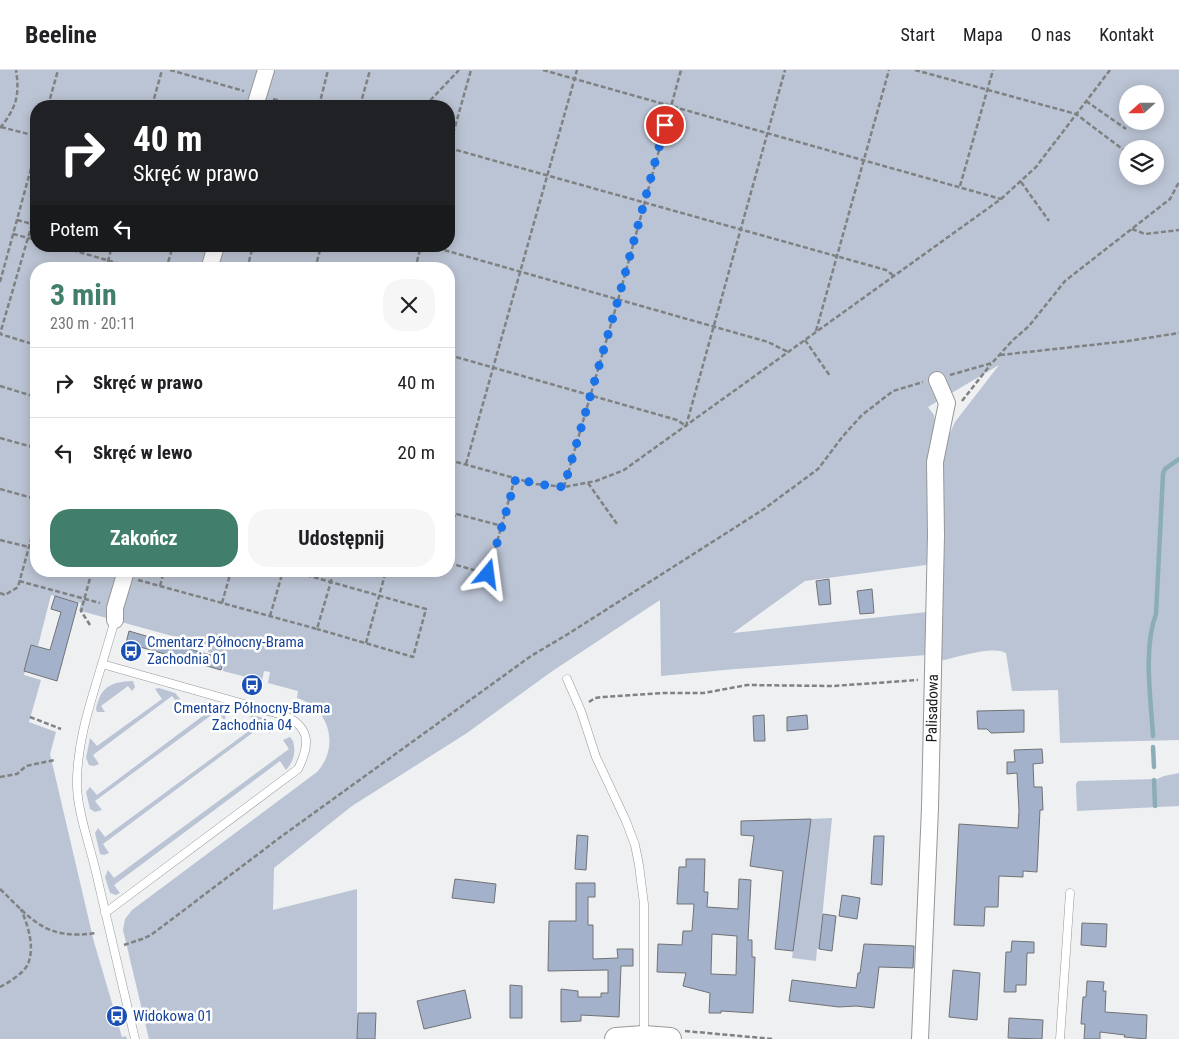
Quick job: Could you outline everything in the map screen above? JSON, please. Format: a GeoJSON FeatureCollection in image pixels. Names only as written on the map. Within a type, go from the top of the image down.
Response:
{"type":"FeatureCollection","features":[{"type":"Feature","properties":{"kind":"main road"},"geometry":{"type":"LineString","coordinates":[[616,1039],[674,1035]]}},
{"type":"Feature","properties":{"kind":"street"},"geometry":{"type":"LineString","coordinates":[[257,100],[266,70]]}},
{"type":"Feature","properties":{"kind":"street","name":"Palisadowa"},"geometry":{"type":"LineString","coordinates":[[920,1039],[930,827],[936,535],[935,462],[947,403],[937,380]]}},
{"type":"Feature","properties":{"kind":"street"},"geometry":{"type":"LineString","coordinates":[[115,614],[124,577]]}},
{"type":"Feature","properties":{"kind":"lane"},"geometry":{"type":"LineString","coordinates":[[115,614],[83,734],[78,759],[77,787],[78,798],[136,1039]]}},
{"type":"Feature","properties":{"kind":"lane"},"geometry":{"type":"LineString","coordinates":[[102,664],[286,716],[297,722],[304,731],[306,740],[306,750],[302,760],[298,769],[291,776],[105,913]]}},
{"type":"Feature","properties":{"kind":"lane"},"geometry":{"type":"LineString","coordinates":[[568,679],[581,710],[596,757],[635,845],[644,904],[644,1037]]}},
{"type":"Feature","properties":{"kind":"lane"},"geometry":{"type":"LineString","coordinates":[[1060,1039],[1070,893]]}},
{"type":"Feature","properties":{"kind":"path"},"geometry":{"type":"LineString","coordinates":[[16,70],[19,87],[12,113],[0,127],[30,134]]}},
{"type":"Feature","properties":{"kind":"path"},"geometry":{"type":"LineString","coordinates":[[50,100],[58,70]]}},
{"type":"Feature","properties":{"kind":"path"},"geometry":{"type":"LineString","coordinates":[[154,100],[162,70]]}},
{"type":"Feature","properties":{"kind":"path"},"geometry":{"type":"LineString","coordinates":[[170,70],[254,100]]}},
{"type":"Feature","properties":{"kind":"path"},"geometry":{"type":"LineString","coordinates":[[320,100],[328,70]]}},
{"type":"Feature","properties":{"kind":"path"},"geometry":{"type":"LineString","coordinates":[[362,100],[370,70]]}},
{"type":"Feature","properties":{"kind":"path"},"geometry":{"type":"LineString","coordinates":[[431,100],[459,70]]}},
{"type":"Feature","properties":{"kind":"path"},"geometry":{"type":"LineString","coordinates":[[455,127],[471,70]]}},
{"type":"Feature","properties":{"kind":"path"},"geometry":{"type":"LineString","coordinates":[[544,70],[1001,199]]}},
{"type":"Feature","properties":{"kind":"path"},"geometry":{"type":"LineString","coordinates":[[466,464],[577,70]]}},
{"type":"Feature","properties":{"kind":"path"},"geometry":{"type":"LineString","coordinates":[[564,487],[681,70]]}},
{"type":"Feature","properties":{"kind":"path"},"geometry":{"type":"LineString","coordinates":[[686,426],[785,70]]}},
{"type":"Feature","properties":{"kind":"path"},"geometry":{"type":"LineString","coordinates":[[816,332],[889,70]]}},
{"type":"Feature","properties":{"kind":"path"},"geometry":{"type":"LineString","coordinates":[[915,70],[1076,114],[1119,146]]}},
{"type":"Feature","properties":{"kind":"path"},"geometry":{"type":"LineString","coordinates":[[960,187],[993,70]]}},
{"type":"Feature","properties":{"kind":"path"},"geometry":{"type":"LineString","coordinates":[[455,461],[536,484],[564,487],[588,482],[624,470],[1001,199],[1036,167],[1110,70]]}},
{"type":"Feature","properties":{"kind":"path"},"geometry":{"type":"LineString","coordinates":[[1086,101],[1119,124]]}},
{"type":"Feature","properties":{"kind":"path"},"geometry":{"type":"LineString","coordinates":[[455,150],[886,270],[894,276]]}},
{"type":"Feature","properties":{"kind":"path"},"geometry":{"type":"LineString","coordinates":[[0,282],[30,172]]}},
{"type":"Feature","properties":{"kind":"path"},"geometry":{"type":"LineString","coordinates":[[1021,182],[1049,221]]}},
{"type":"Feature","properties":{"kind":"path"},"geometry":{"type":"LineString","coordinates":[[959,407],[963,398],[992,363],[1029,326],[1065,281],[1170,200],[1179,182]]}},
{"type":"Feature","properties":{"kind":"path"},"geometry":{"type":"LineString","coordinates":[[17,220],[30,223]]}},
{"type":"Feature","properties":{"kind":"path"},"geometry":{"type":"LineString","coordinates":[[1132,229],[1145,234],[1179,230]]}},
{"type":"Feature","properties":{"kind":"path"},"geometry":{"type":"LineString","coordinates":[[30,231],[0,334],[30,342]]}},
{"type":"Feature","properties":{"kind":"path"},"geometry":{"type":"LineString","coordinates":[[13,234],[28,238]]}},
{"type":"Feature","properties":{"kind":"path"},"geometry":{"type":"LineString","coordinates":[[78,252],[113,262]]}},
{"type":"Feature","properties":{"kind":"path"},"geometry":{"type":"LineString","coordinates":[[109,261],[111,252]]}},
{"type":"Feature","properties":{"kind":"path"},"geometry":{"type":"LineString","coordinates":[[452,252],[713,328],[768,342],[788,352]]}},
{"type":"Feature","properties":{"kind":"path"},"geometry":{"type":"LineString","coordinates":[[999,355],[1128,341],[1179,333]]}},
{"type":"Feature","properties":{"kind":"path"},"geometry":{"type":"LineString","coordinates":[[805,340],[830,376]]}},
{"type":"Feature","properties":{"kind":"path"},"geometry":{"type":"LineString","coordinates":[[455,357],[677,420],[686,426]]}},
{"type":"Feature","properties":{"kind":"path"},"geometry":{"type":"LineString","coordinates":[[124,945],[151,935],[282,836],[531,656],[585,624],[764,509],[818,468],[862,415],[894,391],[992,363]]}},
{"type":"Feature","properties":{"kind":"path"},"geometry":{"type":"LineString","coordinates":[[0,386],[30,395]]}},
{"type":"Feature","properties":{"kind":"path"},"geometry":{"type":"LineString","coordinates":[[0,438],[30,446]]}},
{"type":"Feature","properties":{"kind":"path"},"geometry":{"type":"LineString","coordinates":[[455,565],[488,574],[516,478]]}},
{"type":"Feature","properties":{"kind":"path"},"geometry":{"type":"LineString","coordinates":[[588,482],[617,524]]}},
{"type":"Feature","properties":{"kind":"path"},"geometry":{"type":"LineString","coordinates":[[0,489],[30,497]]}},
{"type":"Feature","properties":{"kind":"path"},"geometry":{"type":"LineString","coordinates":[[455,514],[502,526]]}},
{"type":"Feature","properties":{"kind":"path"},"geometry":{"type":"LineString","coordinates":[[0,540],[29,547]]}},
{"type":"Feature","properties":{"kind":"path"},"geometry":{"type":"LineString","coordinates":[[0,593],[5,595],[18,587],[30,543]]}},
{"type":"Feature","properties":{"kind":"path"},"geometry":{"type":"LineString","coordinates":[[90,577],[81,611],[90,625]]}},
{"type":"Feature","properties":{"kind":"path"},"geometry":{"type":"LineString","coordinates":[[134,577],[413,657],[426,609],[313,577]]}},
{"type":"Feature","properties":{"kind":"path"},"geometry":{"type":"LineString","coordinates":[[160,586],[162,577]]}},
{"type":"Feature","properties":{"kind":"path"},"geometry":{"type":"LineString","coordinates":[[222,603],[229,577]]}},
{"type":"Feature","properties":{"kind":"path"},"geometry":{"type":"LineString","coordinates":[[270,616],[281,577]]}},
{"type":"Feature","properties":{"kind":"path"},"geometry":{"type":"LineString","coordinates":[[317,629],[332,577]]}},
{"type":"Feature","properties":{"kind":"path"},"geometry":{"type":"LineString","coordinates":[[366,643],[384,577]]}},
{"type":"Feature","properties":{"kind":"path"},"geometry":{"type":"LineString","coordinates":[[20,581],[84,599],[115,614]]}},
{"type":"Feature","properties":{"kind":"path"},"geometry":{"type":"LineString","coordinates":[[581,710],[590,700],[602,697],[664,693],[704,693],[747,686],[833,686],[933,679]]}},
{"type":"Feature","properties":{"kind":"path"},"geometry":{"type":"LineString","coordinates":[[30,717],[61,729]]}},
{"type":"Feature","properties":{"kind":"path"},"geometry":{"type":"LineString","coordinates":[[0,777],[17,774],[26,766],[55,760]]}},
{"type":"Feature","properties":{"kind":"path"},"geometry":{"type":"LineString","coordinates":[[0,889],[40,926],[57,933],[81,935],[97,933]]}},
{"type":"Feature","properties":{"kind":"path"},"geometry":{"type":"LineString","coordinates":[[0,987],[28,965],[31,945],[29,926],[20,908]]}},
{"type":"Feature","properties":{"kind":"path"},"geometry":{"type":"LineString","coordinates":[[674,1035],[774,1039]]}},
{"type":"Feature","properties":{"kind":"shaded area"},"geometry":{"type":"Polygon","coordinates":[[[0,70],[1179,70],[1179,740],[1060,743],[1058,690],[1012,691],[1006,653],[992,650],[983,651],[939,661],[942,451],[955,422],[999,365],[928,407],[934,415],[937,432],[931,544],[926,565],[805,581],[733,633],[927,612],[927,655],[661,676],[660,600],[551,672],[467,733],[352,806],[274,868],[273,910],[357,889],[357,1039],[149,1039],[123,930],[125,919],[132,910],[317,772],[324,762],[328,751],[328,729],[324,719],[317,710],[297,698],[298,691],[268,683],[270,672],[264,671],[262,681],[223,671],[225,657],[208,652],[209,646],[79,611],[81,603],[51,595],[38,646],[32,645],[24,675],[41,680],[29,722],[56,732],[50,754],[94,942],[122,1037],[126,1036],[127,1039],[0,1039],[0,70]]]}},
{"type":"Feature","properties":{"kind":"shaded area"},"geometry":{"type":"Polygon","coordinates":[[[133,681],[135,687],[132,691],[128,686],[101,706],[105,712],[97,712],[98,701],[104,690],[113,684],[133,681]]]}},
{"type":"Feature","properties":{"kind":"shaded area"},"geometry":{"type":"Polygon","coordinates":[[[159,688],[175,693],[180,699],[180,704],[172,696],[93,755],[99,764],[89,765],[86,758],[90,738],[97,746],[162,699],[155,689],[159,688]]]}},
{"type":"Feature","properties":{"kind":"shaded area"},"geometry":{"type":"Polygon","coordinates":[[[207,702],[220,706],[226,713],[224,720],[217,711],[95,801],[102,810],[95,812],[90,809],[86,792],[90,787],[97,795],[208,712],[202,703],[207,702]]]}},
{"type":"Feature","properties":{"kind":"shaded area"},"geometry":{"type":"Polygon","coordinates":[[[253,715],[269,720],[272,728],[270,734],[263,725],[103,844],[109,853],[100,854],[95,833],[98,828],[105,837],[257,725],[250,716],[253,715]]]}},
{"type":"Feature","properties":{"kind":"shaded area"},"geometry":{"type":"Polygon","coordinates":[[[290,737],[293,741],[294,753],[293,760],[286,770],[280,761],[114,885],[120,893],[116,895],[110,893],[105,877],[108,870],[114,878],[289,749],[283,740],[290,737]]]}},
{"type":"Feature","properties":{"kind":"shaded area"},"geometry":{"type":"Polygon","coordinates":[[[1179,773],[1179,806],[1077,811],[1076,784],[1078,781],[1157,779],[1179,773]]]}},
{"type":"Feature","properties":{"kind":"shaded area"},"geometry":{"type":"Polygon","coordinates":[[[832,818],[819,949],[817,949],[816,961],[792,958],[811,819],[832,818]]]}},
{"type":"Feature","properties":{"kind":"building"},"geometry":{"type":"Polygon","coordinates":[[[829,579],[831,604],[819,605],[816,581],[829,579]]]}},
{"type":"Feature","properties":{"kind":"building"},"geometry":{"type":"Polygon","coordinates":[[[872,589],[874,613],[860,614],[857,591],[872,589]]]}},
{"type":"Feature","properties":{"kind":"building"},"geometry":{"type":"Polygon","coordinates":[[[55,596],[78,603],[57,681],[24,671],[31,645],[50,650],[61,612],[51,609],[55,596]]]}},
{"type":"Feature","properties":{"kind":"building"},"geometry":{"type":"Polygon","coordinates":[[[129,631],[224,659],[221,670],[126,643],[129,631]]]}},
{"type":"Feature","properties":{"kind":"building"},"geometry":{"type":"Polygon","coordinates":[[[1024,710],[1024,732],[991,733],[987,729],[978,729],[977,711],[1024,710]]]}},
{"type":"Feature","properties":{"kind":"building"},"geometry":{"type":"Polygon","coordinates":[[[764,715],[765,741],[754,741],[753,716],[764,715]]]}},
{"type":"Feature","properties":{"kind":"building"},"geometry":{"type":"Polygon","coordinates":[[[807,715],[808,729],[787,731],[787,717],[807,715]]]}},
{"type":"Feature","properties":{"kind":"building"},"geometry":{"type":"Polygon","coordinates":[[[1042,749],[1043,763],[1033,764],[1034,787],[1042,787],[1043,810],[1040,810],[1037,872],[1023,871],[1023,877],[999,876],[998,907],[985,907],[984,926],[954,925],[959,824],[1018,828],[1017,773],[1007,774],[1007,762],[1015,762],[1014,750],[1042,749]]]}},
{"type":"Feature","properties":{"kind":"building"},"geometry":{"type":"Polygon","coordinates":[[[811,819],[793,951],[775,949],[783,871],[750,866],[754,836],[741,835],[741,821],[811,819]]]}},
{"type":"Feature","properties":{"kind":"building"},"geometry":{"type":"Polygon","coordinates":[[[577,835],[588,836],[586,870],[575,869],[577,835]]]}},
{"type":"Feature","properties":{"kind":"building"},"geometry":{"type":"Polygon","coordinates":[[[874,836],[884,836],[882,885],[871,884],[874,836]]]}},
{"type":"Feature","properties":{"kind":"building"},"geometry":{"type":"Polygon","coordinates":[[[686,859],[705,859],[704,892],[708,892],[707,907],[738,909],[739,879],[751,880],[748,940],[752,940],[752,957],[755,957],[753,1013],[721,1011],[721,1013],[709,1013],[710,993],[683,986],[686,973],[657,972],[658,944],[682,945],[683,931],[692,931],[694,904],[677,904],[679,867],[686,867],[686,859]],[[712,934],[711,974],[736,975],[737,936],[712,934]]]}},
{"type":"Feature","properties":{"kind":"building"},"geometry":{"type":"Polygon","coordinates":[[[455,879],[496,884],[494,903],[452,898],[455,879]]]}},
{"type":"Feature","properties":{"kind":"building"},"geometry":{"type":"Polygon","coordinates":[[[576,883],[595,883],[595,897],[588,897],[588,925],[593,925],[593,959],[618,958],[617,949],[633,949],[633,966],[621,966],[619,1017],[581,1015],[581,1021],[561,1022],[561,989],[578,991],[578,997],[601,997],[601,993],[608,993],[608,970],[548,971],[549,921],[576,921],[576,883]]]}},
{"type":"Feature","properties":{"kind":"building"},"geometry":{"type":"Polygon","coordinates":[[[842,895],[860,898],[857,919],[839,916],[842,895]]]}},
{"type":"Feature","properties":{"kind":"building"},"geometry":{"type":"Polygon","coordinates":[[[823,914],[836,916],[832,951],[819,949],[823,914]]]}},
{"type":"Feature","properties":{"kind":"building"},"geometry":{"type":"Polygon","coordinates":[[[1082,923],[1107,924],[1106,947],[1081,945],[1082,923]]]}},
{"type":"Feature","properties":{"kind":"building"},"geometry":{"type":"Polygon","coordinates":[[[1012,941],[1034,942],[1034,953],[1027,953],[1026,985],[1016,985],[1016,992],[1004,992],[1006,952],[1011,952],[1012,941]]]}},
{"type":"Feature","properties":{"kind":"building"},"geometry":{"type":"Polygon","coordinates":[[[864,944],[914,946],[913,968],[879,967],[874,1008],[839,1007],[789,1001],[792,980],[856,988],[864,944]]]}},
{"type":"Feature","properties":{"kind":"building"},"geometry":{"type":"Polygon","coordinates":[[[953,970],[980,973],[977,1020],[949,1017],[953,970]]]}},
{"type":"Feature","properties":{"kind":"building"},"geometry":{"type":"Polygon","coordinates":[[[1087,981],[1104,982],[1103,991],[1106,991],[1105,1012],[1147,1015],[1146,1039],[1100,1032],[1100,1039],[1084,1039],[1085,1024],[1081,1024],[1083,997],[1086,997],[1087,981]]]}},
{"type":"Feature","properties":{"kind":"building"},"geometry":{"type":"Polygon","coordinates":[[[510,985],[522,986],[522,1018],[510,1018],[510,985]]]}},
{"type":"Feature","properties":{"kind":"building"},"geometry":{"type":"Polygon","coordinates":[[[465,990],[471,1018],[424,1029],[417,1001],[465,990]]]}},
{"type":"Feature","properties":{"kind":"building"},"geometry":{"type":"Polygon","coordinates":[[[358,1013],[376,1013],[375,1039],[357,1039],[358,1013]]]}},
{"type":"Feature","properties":{"kind":"building"},"geometry":{"type":"Polygon","coordinates":[[[1009,1018],[1043,1020],[1042,1039],[1008,1038],[1009,1018]]]}},
{"type":"Feature","properties":{"kind":"waterway"},"geometry":{"type":"LineString","coordinates":[[1153,736],[1149,658],[1152,628],[1156,614],[1163,474],[1165,469],[1179,459]]}},
{"type":"Feature","properties":{"kind":"waterway"},"geometry":{"type":"LineString","coordinates":[[1153,747],[1154,767]]}},
{"type":"Feature","properties":{"kind":"waterway"},"geometry":{"type":"LineString","coordinates":[[1154,780],[1155,806]]}},
{"type":"Feature","properties":{"kind":"place","name":"Cmentarz Północny-Brama Zachodnia 01"},"geometry":{"type":"Point","coordinates":[131,651]}},
{"type":"Feature","properties":{"kind":"place","name":"Cmentarz Północny-Brama Zachodnia 04"},"geometry":{"type":"Point","coordinates":[252,685]}},
{"type":"Feature","properties":{"kind":"place","name":"Widokowa 01"},"geometry":{"type":"Point","coordinates":[117,1016]}},
{"type":"Feature","properties":{"kind":"route"},"geometry":{"type":"LineString","coordinates":[[488,574],[516,478],[536,484],[564,487],[618,300],[665,125]]}}]}
